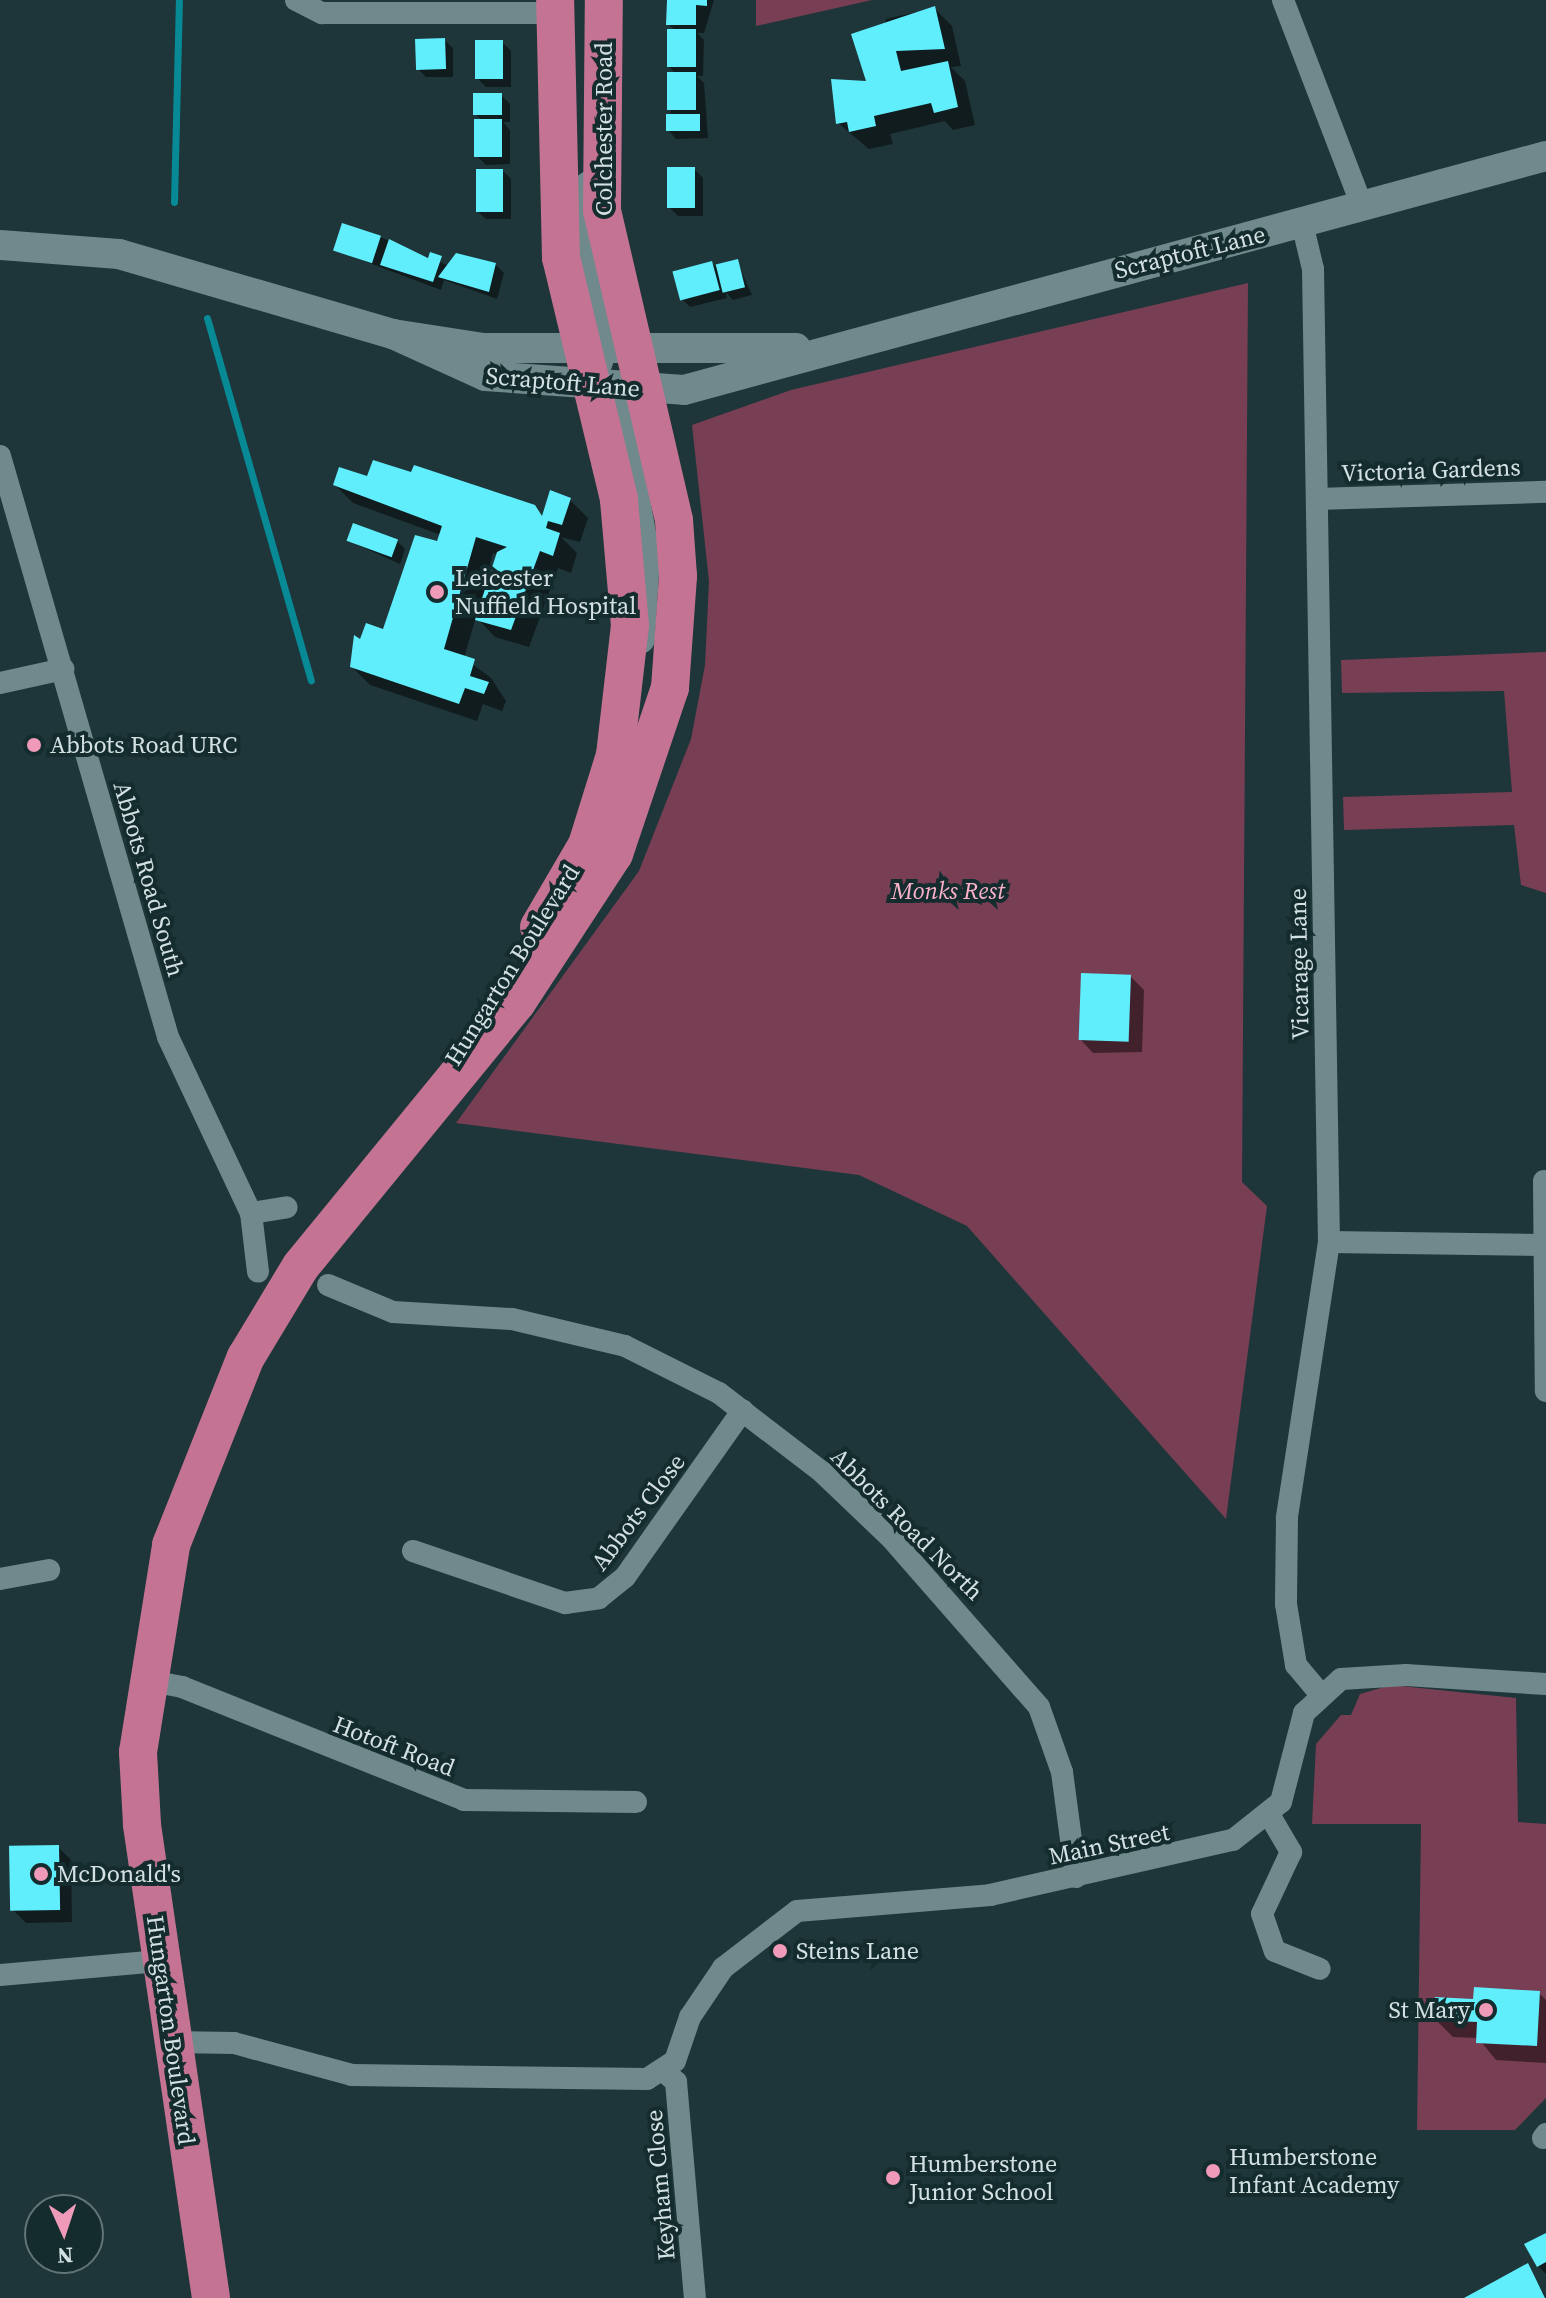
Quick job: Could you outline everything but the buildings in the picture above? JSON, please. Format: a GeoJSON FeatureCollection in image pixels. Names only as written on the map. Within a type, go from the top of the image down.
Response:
{"type":"FeatureCollection","features":[{"type":"Feature","properties":{"kind":"highway","name":"Colchester Road"},"geometry":{"type":"LineString","coordinates":[[604,0],[601,168],[622,365]]}},
{"type":"Feature","properties":{"kind":"highway","name":"Colchester Road"},"geometry":{"type":"LineString","coordinates":[[555,6],[557,209],[622,365]]}},
{"type":"Feature","properties":{"kind":"highway","name":"Hungarton Boulevard"},"geometry":{"type":"LineString","coordinates":[[419,1114],[587,845],[627,687],[622,365]]}},
{"type":"Feature","properties":{"kind":"highway","name":"Hungarton Boulevard"},"geometry":{"type":"LineString","coordinates":[[211,2298],[159,1961],[138,1752],[146,1680],[171,1545],[246,1357],[301,1266],[419,1114],[517,1002],[577,916],[614,854],[646,775],[670,688],[678,576],[622,365]]}},
{"type":"Feature","properties":{"kind":"street"},"geometry":{"type":"LineString","coordinates":[[296,0],[322,13],[555,6]]}},
{"type":"Feature","properties":{"kind":"street"},"geometry":{"type":"LineString","coordinates":[[1283,0],[1363,208]]}},
{"type":"Feature","properties":{"kind":"street","name":"Scraptoft Lane"},"geometry":{"type":"LineString","coordinates":[[0,245],[119,254],[393,334],[730,380],[833,347],[1363,208],[1546,156]]}},
{"type":"Feature","properties":{"kind":"street","name":"Vicarage Lane"},"geometry":{"type":"LineString","coordinates":[[1302,223],[1313,269],[1329,1242],[1287,1518],[1287,1627],[1296,1665],[1319,1692]]}},
{"type":"Feature","properties":{"kind":"street","name":"Scraptoft Lane"},"geometry":{"type":"LineString","coordinates":[[393,334],[472,374],[548,383],[622,365],[833,347]]}},
{"type":"Feature","properties":{"kind":"street","name":"Abbots Road South"},"geometry":{"type":"LineString","coordinates":[[0,456],[168,1037],[251,1213],[258,1272]]}},
{"type":"Feature","properties":{"kind":"street","name":"Victoria Gardens"},"geometry":{"type":"LineString","coordinates":[[1317,499],[1546,492]]}},
{"type":"Feature","properties":{"kind":"street"},"geometry":{"type":"LineString","coordinates":[[0,683],[63,669]]}},
{"type":"Feature","properties":{"kind":"street"},"geometry":{"type":"LineString","coordinates":[[1544,1181],[1544,1391]]}},
{"type":"Feature","properties":{"kind":"street"},"geometry":{"type":"LineString","coordinates":[[251,1213],[287,1207]]}},
{"type":"Feature","properties":{"kind":"street"},"geometry":{"type":"LineString","coordinates":[[1329,1242],[1543,1245]]}},
{"type":"Feature","properties":{"kind":"street","name":"Abbots Road North"},"geometry":{"type":"LineString","coordinates":[[328,1285],[393,1312],[512,1319],[592,1335],[657,1360],[743,1410],[892,1539],[1029,1692],[1056,1747],[1076,1877]]}},
{"type":"Feature","properties":{"kind":"street","name":"Abbots Close"},"geometry":{"type":"LineString","coordinates":[[413,1551],[565,1603],[599,1598],[625,1577],[743,1410]]}},
{"type":"Feature","properties":{"kind":"street"},"geometry":{"type":"LineString","coordinates":[[0,1579],[49,1570]]}},
{"type":"Feature","properties":{"kind":"street"},"geometry":{"type":"LineString","coordinates":[[1319,1692],[1353,1676],[1546,1684]]}},
{"type":"Feature","properties":{"kind":"street","name":"Hotoft Road"},"geometry":{"type":"LineString","coordinates":[[146,1680],[182,1687],[464,1800],[636,1802]]}},
{"type":"Feature","properties":{"kind":"street","name":"Main Street"},"geometry":{"type":"LineString","coordinates":[[665,2072],[723,1968],[797,1911],[990,1895],[1196,1853],[1247,1834],[1270,1816],[1290,1784],[1304,1713],[1319,1692]]}},
{"type":"Feature","properties":{"kind":"street"},"geometry":{"type":"LineString","coordinates":[[1270,1816],[1291,1852],[1262,1914],[1275,1951],[1320,1969]]}},
{"type":"Feature","properties":{"kind":"street"},"geometry":{"type":"LineString","coordinates":[[0,1975],[159,1961]]}},
{"type":"Feature","properties":{"kind":"street"},"geometry":{"type":"LineString","coordinates":[[171,2042],[234,2043],[352,2075],[628,2082],[665,2072]]}},
{"type":"Feature","properties":{"kind":"street","name":"Keyham Close"},"geometry":{"type":"LineString","coordinates":[[665,2072],[676,2082],[695,2298]]}},
{"type":"Feature","properties":{"kind":"green space"},"geometry":{"type":"Polygon","coordinates":[[[756,0],[872,0],[756,26],[756,0]]]}},
{"type":"Feature","properties":{"kind":"green space","name":"Monks Rest"},"geometry":{"type":"Polygon","coordinates":[[[1248,283],[1242,1182],[1267,1206],[1226,1519],[967,1226],[859,1175],[456,1123],[639,871],[691,739],[705,665],[709,581],[692,425],[791,390],[1248,283]]]}},
{"type":"Feature","properties":{"kind":"green space"},"geometry":{"type":"Polygon","coordinates":[[[1546,652],[1546,893],[1521,885],[1514,825],[1344,830],[1343,797],[1512,792],[1504,691],[1342,693],[1341,660],[1546,652]]]}},
{"type":"Feature","properties":{"kind":"green space"},"geometry":{"type":"Polygon","coordinates":[[[1391,1685],[1516,1698],[1518,1822],[1546,1824],[1546,2098],[1515,2130],[1417,2130],[1421,1824],[1312,1824],[1316,1744],[1341,1715],[1351,1715],[1360,1694],[1391,1685]]]}},
{"type":"Feature","properties":{"kind":"waterway"},"geometry":{"type":"LineString","coordinates":[[174,202],[179,0]]}},
{"type":"Feature","properties":{"kind":"waterway"},"geometry":{"type":"LineString","coordinates":[[207,318],[311,680]]}},
{"type":"Feature","properties":{"kind":"place","name":"Leicester Nuffield Hospital"},"geometry":{"type":"Point","coordinates":[437,592]}},
{"type":"Feature","properties":{"kind":"place","name":"Abbots Road URC"},"geometry":{"type":"Point","coordinates":[34,745]}},
{"type":"Feature","properties":{"kind":"place","name":"McDonald's"},"geometry":{"type":"Point","coordinates":[41,1874]}},
{"type":"Feature","properties":{"kind":"place","name":"Steins Lane"},"geometry":{"type":"Point","coordinates":[780,1951]}},
{"type":"Feature","properties":{"kind":"place","name":"St Mary"},"geometry":{"type":"Point","coordinates":[1486,2010]}},
{"type":"Feature","properties":{"kind":"place","name":"Humberstone Infant Academy"},"geometry":{"type":"Point","coordinates":[1213,2171]}},
{"type":"Feature","properties":{"kind":"place","name":"Humberstone Junior School"},"geometry":{"type":"Point","coordinates":[893,2178]}}]}
